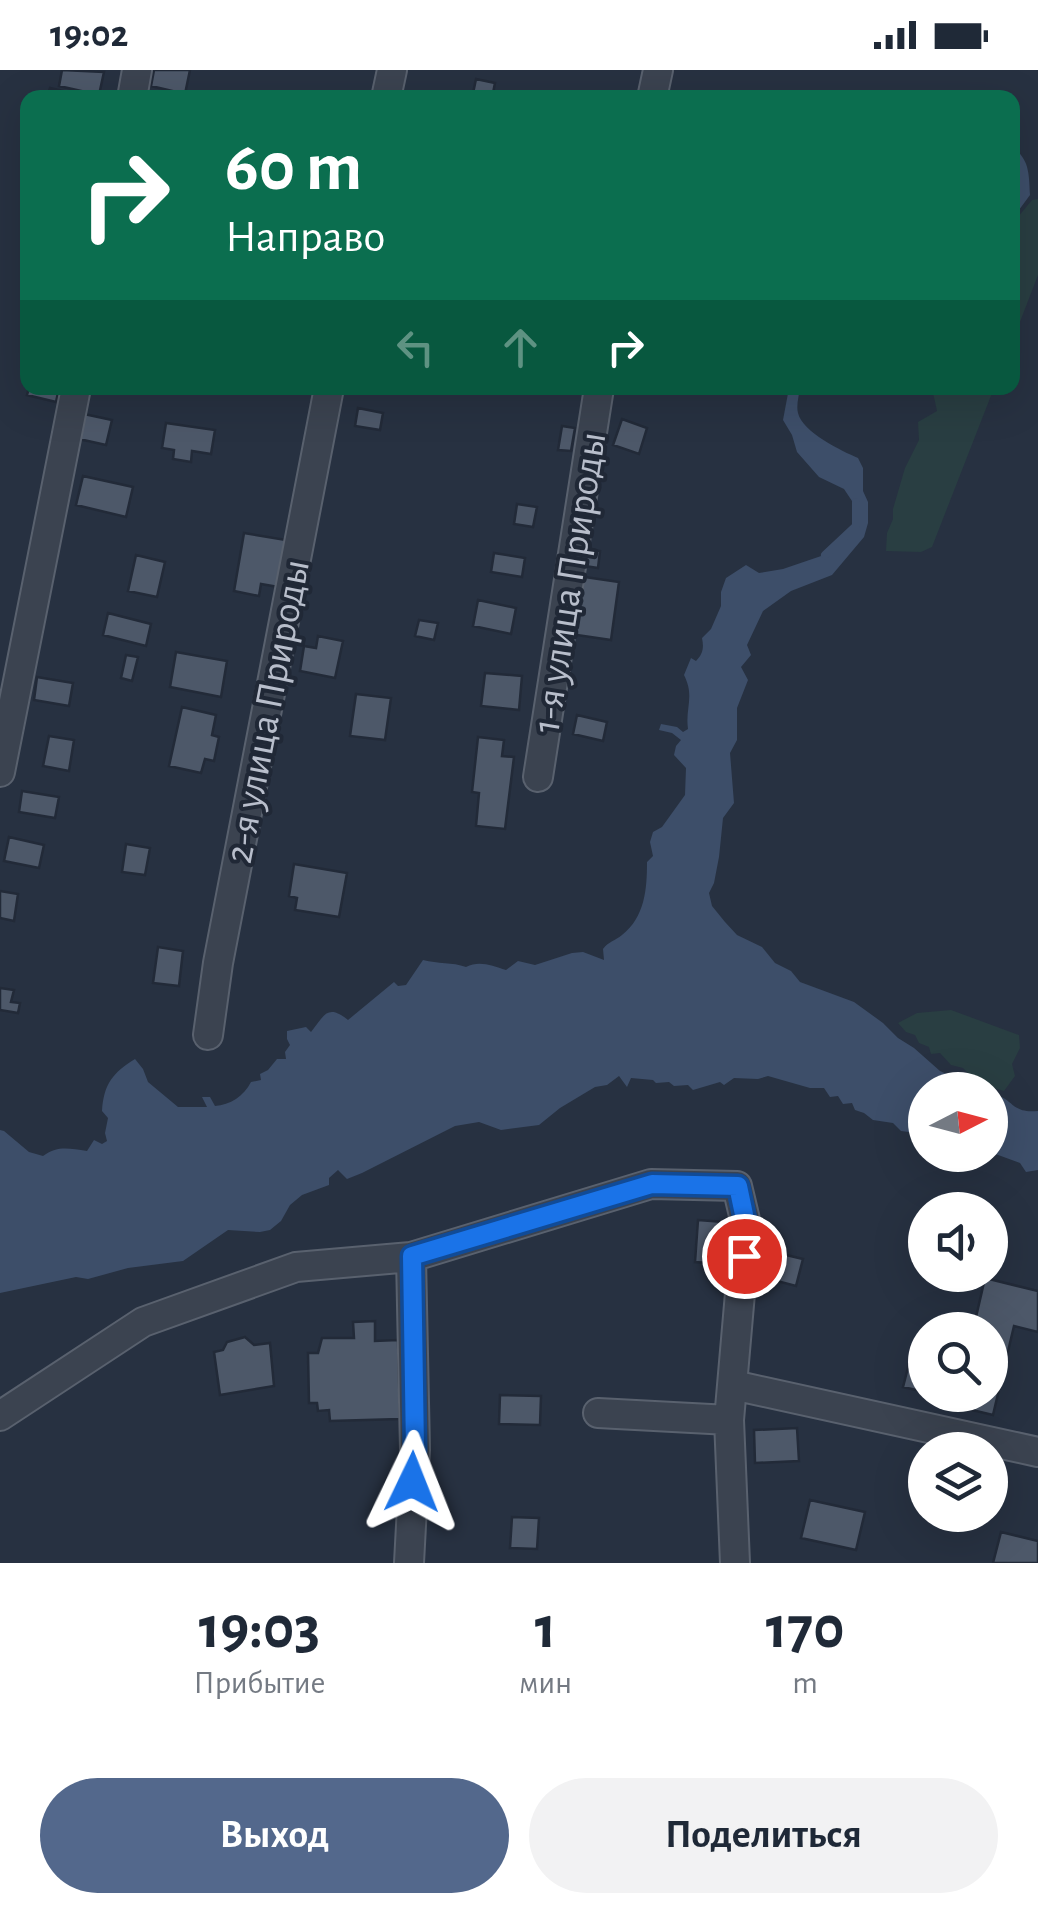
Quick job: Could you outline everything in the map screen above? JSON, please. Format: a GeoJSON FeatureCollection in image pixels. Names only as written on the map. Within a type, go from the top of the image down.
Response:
{"type":"FeatureCollection","features":[{"type":"Feature","properties":{"kind":"street"},"geometry":{"type":"LineString","coordinates":[[0,772],[75,395]]}},
{"type":"Feature","properties":{"kind":"street","name":"2-я улица Природы"},"geometry":{"type":"LineString","coordinates":[[208,1035],[218,964],[328,395]]}},
{"type":"Feature","properties":{"kind":"street","name":"1-я улица Природы"},"geometry":{"type":"LineString","coordinates":[[538,777],[598,395]]}},
{"type":"Feature","properties":{"kind":"street"},"geometry":{"type":"LineString","coordinates":[[0,1416],[143,1322],[296,1267],[412,1256],[652,1184],[738,1186],[746,1224],[729,1420],[735,1563]]}},
{"type":"Feature","properties":{"kind":"street"},"geometry":{"type":"LineString","coordinates":[[410,1563],[415,1450],[412,1256]]}},
{"type":"Feature","properties":{"kind":"street"},"geometry":{"type":"LineString","coordinates":[[733,1385],[1038,1452]]}},
{"type":"Feature","properties":{"kind":"street"},"geometry":{"type":"LineString","coordinates":[[598,1413],[729,1420]]}},
{"type":"Feature","properties":{"kind":"green space"},"geometry":{"type":"Polygon","coordinates":[[[1038,199],[1038,275],[1020,322],[1020,215],[1032,200],[1038,199]]]}},
{"type":"Feature","properties":{"kind":"green space"},"geometry":{"type":"Polygon","coordinates":[[[934,395],[991,395],[932,547],[921,552],[886,551],[887,533],[905,468],[919,440],[918,422],[937,411],[934,395]]]}},
{"type":"Feature","properties":{"kind":"green space"},"geometry":{"type":"Polygon","coordinates":[[[951,1010],[1019,1035],[1020,1048],[1012,1064],[1015,1076],[1008,1086],[1008,1072],[967,1072],[951,1065],[940,1053],[931,1054],[929,1047],[898,1023],[917,1013],[951,1010]]]}},
{"type":"Feature","properties":{"kind":"water"},"geometry":{"type":"Polygon","coordinates":[[[1020,154],[1029,175],[1030,195],[1020,209],[1020,154]]]}},
{"type":"Feature","properties":{"kind":"water"},"geometry":{"type":"Polygon","coordinates":[[[788,395],[799,395],[797,410],[807,427],[858,458],[863,468],[868,523],[864,537],[832,575],[791,591],[763,611],[747,645],[751,655],[741,667],[748,680],[737,708],[737,740],[730,753],[734,803],[723,818],[719,857],[709,893],[712,906],[737,935],[762,947],[800,982],[854,1002],[942,1072],[908,1072],[908,1132],[893,1123],[873,1120],[855,1110],[852,1103],[843,1104],[838,1096],[830,1097],[824,1088],[768,1076],[734,1078],[724,1085],[720,1082],[693,1090],[688,1085],[631,1078],[627,1087],[619,1076],[560,1108],[539,1125],[501,1130],[479,1122],[455,1126],[347,1179],[338,1170],[329,1178],[329,1185],[302,1195],[290,1205],[270,1230],[228,1230],[183,1261],[0,1293],[0,1130],[29,1152],[43,1156],[59,1149],[87,1151],[94,1140],[102,1144],[107,1141],[108,1118],[102,1111],[105,1093],[115,1074],[135,1059],[148,1082],[178,1107],[207,1107],[202,1097],[210,1097],[215,1106],[226,1104],[251,1082],[261,1080],[260,1074],[277,1059],[286,1059],[290,1045],[287,1031],[306,1027],[311,1032],[330,1012],[348,1020],[394,982],[406,985],[423,960],[466,967],[486,964],[506,970],[518,961],[535,965],[572,953],[583,952],[604,960],[603,949],[630,928],[640,911],[647,862],[653,856],[653,832],[662,827],[685,795],[686,768],[674,755],[681,740],[659,730],[661,724],[683,732],[688,729],[689,690],[684,675],[691,658],[696,661],[702,653],[702,638],[711,629],[721,606],[726,578],[746,565],[759,573],[827,554],[856,526],[856,507],[844,489],[819,477],[797,452],[783,420],[788,395]]]}},
{"type":"Feature","properties":{"kind":"water"},"geometry":{"type":"Polygon","coordinates":[[[1008,1101],[1022,1110],[1038,1111],[1038,1170],[1026,1172],[1020,1163],[1008,1159],[1008,1101]]]}},
{"type":"Feature","properties":{"kind":"building"},"geometry":{"type":"Polygon","coordinates":[[[62,70],[104,72],[100,90],[59,86],[62,70]]]}},
{"type":"Feature","properties":{"kind":"building"},"geometry":{"type":"Polygon","coordinates":[[[154,70],[190,70],[186,90],[151,86],[154,70]]]}},
{"type":"Feature","properties":{"kind":"building"},"geometry":{"type":"Polygon","coordinates":[[[476,79],[495,83],[494,90],[474,90],[476,79]]]}},
{"type":"Feature","properties":{"kind":"building"},"geometry":{"type":"Polygon","coordinates":[[[27,395],[58,395],[56,402],[27,395]]]}},
{"type":"Feature","properties":{"kind":"building"},"geometry":{"type":"Polygon","coordinates":[[[358,408],[383,413],[380,430],[355,426],[358,408]]]}},
{"type":"Feature","properties":{"kind":"building"},"geometry":{"type":"Polygon","coordinates":[[[84,414],[112,420],[106,445],[79,439],[84,414]]]}},
{"type":"Feature","properties":{"kind":"building"},"geometry":{"type":"Polygon","coordinates":[[[622,419],[647,428],[639,454],[613,445],[622,419]]]}},
{"type":"Feature","properties":{"kind":"building"},"geometry":{"type":"Polygon","coordinates":[[[166,423],[215,430],[211,454],[192,451],[191,462],[173,459],[174,450],[162,448],[166,423]]]}},
{"type":"Feature","properties":{"kind":"building"},"geometry":{"type":"Polygon","coordinates":[[[562,426],[575,428],[571,451],[558,450],[562,426]]]}},
{"type":"Feature","properties":{"kind":"building"},"geometry":{"type":"Polygon","coordinates":[[[83,476],[133,487],[126,517],[76,505],[83,476]]]}},
{"type":"Feature","properties":{"kind":"building"},"geometry":{"type":"Polygon","coordinates":[[[517,504],[537,507],[533,527],[514,524],[517,504]]]}},
{"type":"Feature","properties":{"kind":"building"},"geometry":{"type":"Polygon","coordinates":[[[244,533],[292,541],[284,588],[261,584],[259,596],[234,591],[244,533]]]}},
{"type":"Feature","properties":{"kind":"building"},"geometry":{"type":"Polygon","coordinates":[[[581,548],[600,551],[598,568],[578,565],[581,548]]]}},
{"type":"Feature","properties":{"kind":"building"},"geometry":{"type":"Polygon","coordinates":[[[494,553],[525,558],[522,577],[491,572],[494,553]]]}},
{"type":"Feature","properties":{"kind":"building"},"geometry":{"type":"Polygon","coordinates":[[[136,555],[165,562],[157,597],[128,591],[136,555]]]}},
{"type":"Feature","properties":{"kind":"building"},"geometry":{"type":"Polygon","coordinates":[[[578,576],[619,582],[611,640],[570,634],[578,576]]]}},
{"type":"Feature","properties":{"kind":"building"},"geometry":{"type":"Polygon","coordinates":[[[478,600],[516,608],[511,634],[473,626],[478,600]]]}},
{"type":"Feature","properties":{"kind":"building"},"geometry":{"type":"Polygon","coordinates":[[[108,613],[151,624],[146,646],[103,635],[108,613]]]}},
{"type":"Feature","properties":{"kind":"building"},"geometry":{"type":"Polygon","coordinates":[[[419,620],[438,623],[434,640],[415,636],[419,620]]]}},
{"type":"Feature","properties":{"kind":"building"},"geometry":{"type":"Polygon","coordinates":[[[318,636],[343,641],[335,678],[300,671],[304,646],[316,648],[318,636]]]}},
{"type":"Feature","properties":{"kind":"building"},"geometry":{"type":"Polygon","coordinates":[[[176,652],[227,661],[221,697],[170,687],[176,652]]]}},
{"type":"Feature","properties":{"kind":"building"},"geometry":{"type":"Polygon","coordinates":[[[126,655],[138,657],[132,681],[121,678],[126,655]]]}},
{"type":"Feature","properties":{"kind":"building"},"geometry":{"type":"Polygon","coordinates":[[[485,673],[522,676],[519,710],[481,706],[485,673]]]}},
{"type":"Feature","properties":{"kind":"building"},"geometry":{"type":"Polygon","coordinates":[[[37,677],[73,683],[69,706],[34,700],[37,677]]]}},
{"type":"Feature","properties":{"kind":"building"},"geometry":{"type":"Polygon","coordinates":[[[356,694],[391,698],[385,740],[350,736],[356,694]]]}},
{"type":"Feature","properties":{"kind":"building"},"geometry":{"type":"Polygon","coordinates":[[[182,707],[216,715],[212,735],[219,737],[214,761],[205,759],[201,773],[169,766],[182,707]]]}},
{"type":"Feature","properties":{"kind":"building"},"geometry":{"type":"Polygon","coordinates":[[[577,715],[607,722],[603,741],[573,734],[577,715]]]}},
{"type":"Feature","properties":{"kind":"building"},"geometry":{"type":"Polygon","coordinates":[[[49,736],[74,740],[69,771],[43,766],[49,736]]]}},
{"type":"Feature","properties":{"kind":"building"},"geometry":{"type":"Polygon","coordinates":[[[478,737],[504,740],[502,756],[514,757],[505,829],[476,826],[479,793],[472,792],[478,737]]]}},
{"type":"Feature","properties":{"kind":"building"},"geometry":{"type":"Polygon","coordinates":[[[22,791],[59,797],[55,818],[19,812],[22,791]]]}},
{"type":"Feature","properties":{"kind":"building"},"geometry":{"type":"Polygon","coordinates":[[[9,837],[44,845],[39,868],[4,861],[9,837]]]}},
{"type":"Feature","properties":{"kind":"building"},"geometry":{"type":"Polygon","coordinates":[[[126,844],[150,848],[145,875],[122,872],[126,844]]]}},
{"type":"Feature","properties":{"kind":"building"},"geometry":{"type":"Polygon","coordinates":[[[294,864],[347,873],[339,917],[295,910],[297,898],[289,896],[294,864]]]}},
{"type":"Feature","properties":{"kind":"building"},"geometry":{"type":"Polygon","coordinates":[[[0,891],[18,894],[14,921],[0,918],[0,891]]]}},
{"type":"Feature","properties":{"kind":"building"},"geometry":{"type":"Polygon","coordinates":[[[158,947],[183,951],[179,986],[153,983],[158,947]]]}},
{"type":"Feature","properties":{"kind":"building"},"geometry":{"type":"Polygon","coordinates":[[[0,988],[14,990],[11,1002],[20,1003],[18,1013],[0,1010],[0,988]]]}},
{"type":"Feature","properties":{"kind":"building"},"geometry":{"type":"Polygon","coordinates":[[[698,1220],[724,1222],[721,1264],[695,1262],[698,1220]]]}},
{"type":"Feature","properties":{"kind":"building"},"geometry":{"type":"Polygon","coordinates":[[[765,1250],[803,1259],[796,1286],[758,1276],[765,1250]]]}},
{"type":"Feature","properties":{"kind":"building"},"geometry":{"type":"Polygon","coordinates":[[[1008,1284],[1038,1291],[1038,1332],[1014,1326],[1008,1351],[1008,1312],[977,1312],[982,1292],[1008,1292],[1008,1284]]]}},
{"type":"Feature","properties":{"kind":"building"},"geometry":{"type":"Polygon","coordinates":[[[375,1321],[375,1341],[398,1340],[400,1419],[330,1421],[329,1410],[318,1411],[317,1403],[309,1403],[308,1353],[318,1353],[322,1338],[354,1338],[353,1322],[375,1321]]]}},
{"type":"Feature","properties":{"kind":"building"},"geometry":{"type":"Polygon","coordinates":[[[245,1337],[254,1345],[270,1343],[274,1386],[220,1395],[214,1352],[223,1350],[227,1342],[245,1337]]]}},
{"type":"Feature","properties":{"kind":"building"},"geometry":{"type":"Polygon","coordinates":[[[500,1395],[541,1396],[540,1425],[499,1424],[500,1395]]]}},
{"type":"Feature","properties":{"kind":"building"},"geometry":{"type":"Polygon","coordinates":[[[797,1428],[799,1461],[755,1463],[754,1430],[797,1428]]]}},
{"type":"Feature","properties":{"kind":"building"},"geometry":{"type":"Polygon","coordinates":[[[810,1500],[865,1512],[856,1550],[801,1538],[810,1500]]]}},
{"type":"Feature","properties":{"kind":"building"},"geometry":{"type":"Polygon","coordinates":[[[512,1517],[539,1518],[537,1549],[510,1548],[512,1517]]]}},
{"type":"Feature","properties":{"kind":"building"},"geometry":{"type":"Polygon","coordinates":[[[1001,1532],[1038,1541],[1038,1563],[993,1563],[1001,1532]]]}},
{"type":"Feature","properties":{"kind":"waterway"},"geometry":{"type":"LineString","coordinates":[[825,555],[856,526],[856,502]]}},
{"type":"Feature","properties":{"kind":"route"},"geometry":{"type":"LineString","coordinates":[[412,1482],[412,1256],[652,1184],[738,1186],[746,1224],[744,1256]]}}]}
